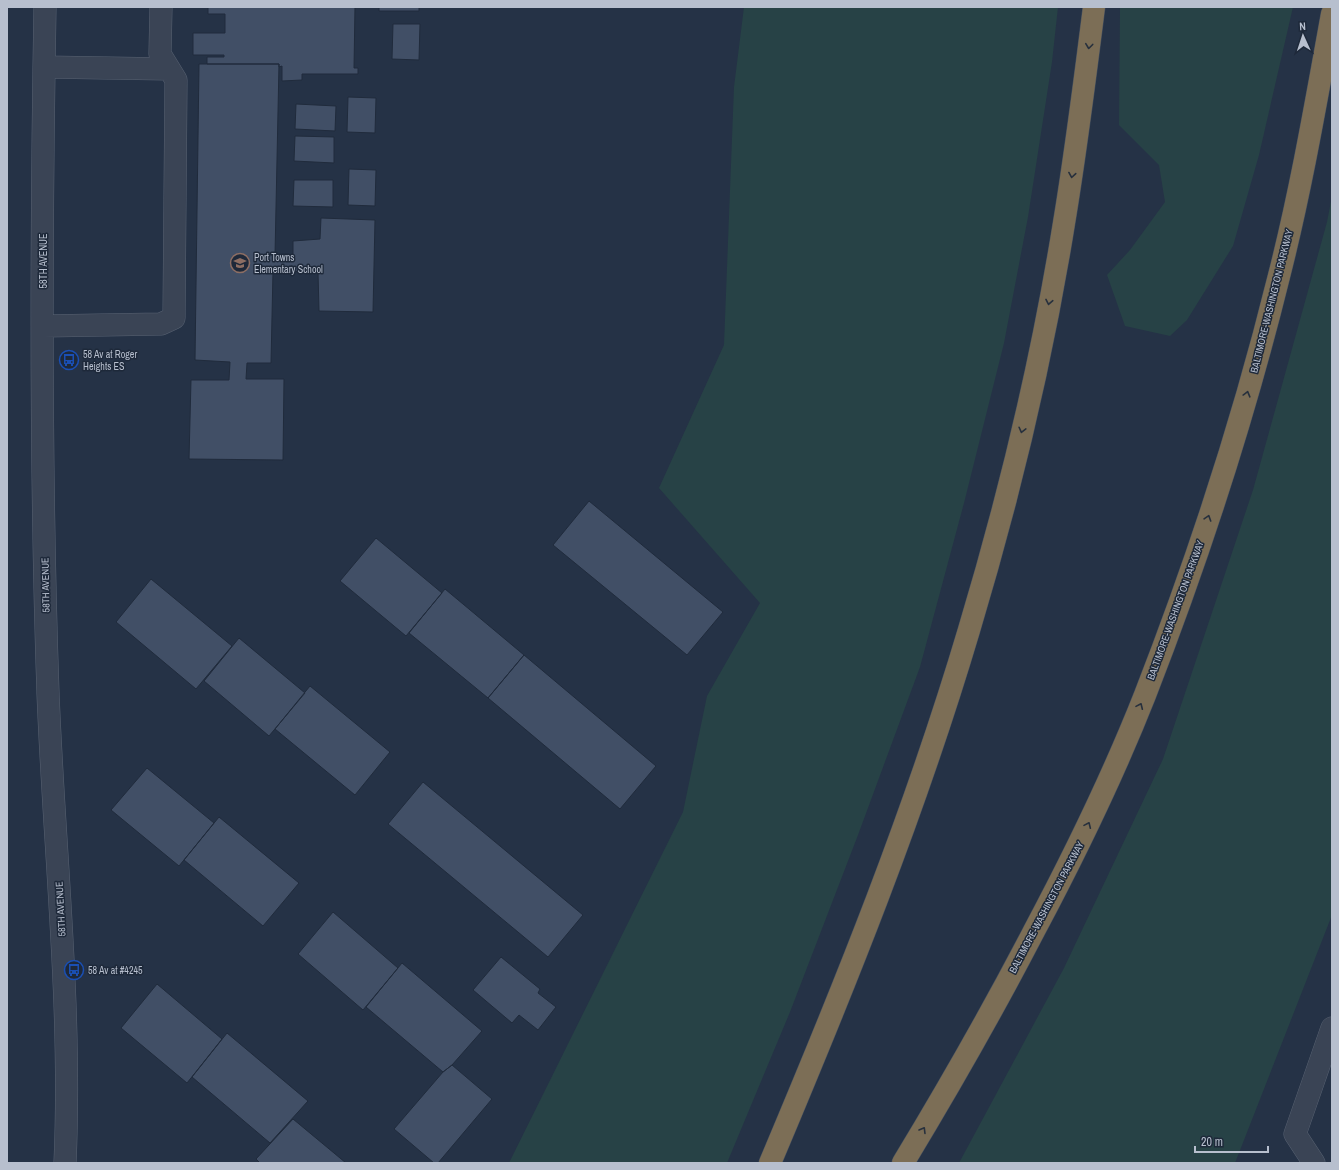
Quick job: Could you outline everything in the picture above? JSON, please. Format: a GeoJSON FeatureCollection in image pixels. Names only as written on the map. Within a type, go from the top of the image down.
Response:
{"type":"FeatureCollection","features":[{"type":"Feature","properties":{"kind":"highway"},"geometry":{"type":"LineString","coordinates":[[770,1163],[857,951],[921,780],[969,629],[1006,493],[1036,365],[1064,226],[1080,124],[1094,7]]}},
{"type":"Feature","properties":{"kind":"highway","name":"BALTIMORE-WASHINGTON PARKWAY"},"geometry":{"type":"LineString","coordinates":[[903,1163],[993,1009],[1080,844],[1144,696],[1198,550],[1242,412],[1279,275],[1306,152],[1332,14]]}},
{"type":"Feature","properties":{"kind":"street","name":"58TH AVENUE"},"geometry":{"type":"LineString","coordinates":[[45,7],[43,326],[44,561],[48,696],[66,1028],[65,1163]]}},
{"type":"Feature","properties":{"kind":"street"},"geometry":{"type":"LineString","coordinates":[[43,326],[161,324],[174,318],[176,80],[160,54],[161,7]]}},
{"type":"Feature","properties":{"kind":"street"},"geometry":{"type":"LineString","coordinates":[[44,67],[169,69]]}},
{"type":"Feature","properties":{"kind":"street"},"geometry":{"type":"LineString","coordinates":[[1314,1163],[1295,1134],[1332,1028]]}},
{"type":"Feature","properties":{"kind":"green space"},"geometry":{"type":"Polygon","coordinates":[[[744,7],[1058,7],[1052,62],[1028,217],[1004,343],[964,503],[920,667],[858,835],[790,1012],[727,1163],[509,1163],[683,812],[707,696],[760,603],[659,488],[724,345],[734,87],[744,7]]]}},
{"type":"Feature","properties":{"kind":"green space"},"geometry":{"type":"Polygon","coordinates":[[[1120,7],[1293,7],[1259,155],[1233,246],[1187,320],[1170,336],[1125,326],[1107,275],[1130,250],[1165,202],[1159,165],[1119,125],[1120,7]]]}},
{"type":"Feature","properties":{"kind":"green space"},"geometry":{"type":"Polygon","coordinates":[[[1332,196],[1332,915],[1235,1163],[959,1163],[1064,968],[1163,759],[1253,490],[1327,222],[1332,196]]]}},
{"type":"Feature","properties":{"kind":"building"},"geometry":{"type":"Polygon","coordinates":[[[208,7],[355,7],[354,68],[358,68],[358,74],[302,74],[302,80],[282,81],[282,66],[279,67],[279,64],[207,64],[207,57],[224,57],[224,55],[193,55],[193,33],[225,33],[225,14],[208,14],[208,7]]]}},
{"type":"Feature","properties":{"kind":"building"},"geometry":{"type":"Polygon","coordinates":[[[379,7],[419,7],[419,11],[379,11],[379,7]]]}},
{"type":"Feature","properties":{"kind":"building"},"geometry":{"type":"Polygon","coordinates":[[[393,24],[420,24],[419,60],[392,59],[393,24]]]}},
{"type":"Feature","properties":{"kind":"building"},"geometry":{"type":"Polygon","coordinates":[[[199,64],[279,64],[275,255],[293,255],[293,241],[320,239],[321,218],[375,220],[373,312],[319,311],[318,272],[273,271],[271,363],[247,363],[246,379],[284,379],[283,460],[189,459],[191,380],[229,380],[230,362],[195,360],[199,64]]]}},
{"type":"Feature","properties":{"kind":"building"},"geometry":{"type":"Polygon","coordinates":[[[348,97],[376,98],[375,133],[347,132],[348,97]]]}},
{"type":"Feature","properties":{"kind":"building"},"geometry":{"type":"Polygon","coordinates":[[[296,104],[336,106],[335,131],[295,129],[296,104]]]}},
{"type":"Feature","properties":{"kind":"building"},"geometry":{"type":"Polygon","coordinates":[[[295,136],[334,137],[334,163],[294,161],[295,136]]]}},
{"type":"Feature","properties":{"kind":"building"},"geometry":{"type":"Polygon","coordinates":[[[349,169],[376,170],[375,206],[348,205],[349,169]]]}},
{"type":"Feature","properties":{"kind":"building"},"geometry":{"type":"Polygon","coordinates":[[[294,180],[333,180],[333,207],[293,206],[294,180]]]}},
{"type":"Feature","properties":{"kind":"building"},"geometry":{"type":"Polygon","coordinates":[[[589,501],[723,612],[687,655],[553,545],[589,501]]]}},
{"type":"Feature","properties":{"kind":"building"},"geometry":{"type":"Polygon","coordinates":[[[376,538],[442,593],[406,636],[340,581],[376,538]]]}},
{"type":"Feature","properties":{"kind":"building"},"geometry":{"type":"Polygon","coordinates":[[[151,579],[232,646],[196,689],[116,622],[151,579]]]}},
{"type":"Feature","properties":{"kind":"building"},"geometry":{"type":"Polygon","coordinates":[[[445,589],[524,655],[488,698],[409,633],[445,589]]]}},
{"type":"Feature","properties":{"kind":"building"},"geometry":{"type":"Polygon","coordinates":[[[239,638],[305,693],[269,736],[204,681],[239,638]]]}},
{"type":"Feature","properties":{"kind":"building"},"geometry":{"type":"Polygon","coordinates":[[[524,655],[656,766],[620,809],[488,698],[524,655]]]}},
{"type":"Feature","properties":{"kind":"building"},"geometry":{"type":"Polygon","coordinates":[[[310,686],[390,752],[355,795],[275,729],[310,686]]]}},
{"type":"Feature","properties":{"kind":"building"},"geometry":{"type":"Polygon","coordinates":[[[147,768],[214,823],[179,866],[111,810],[147,768]]]}},
{"type":"Feature","properties":{"kind":"building"},"geometry":{"type":"Polygon","coordinates":[[[423,782],[583,915],[548,957],[388,824],[423,782]]]}},
{"type":"Feature","properties":{"kind":"building"},"geometry":{"type":"Polygon","coordinates":[[[219,817],[299,883],[263,926],[184,860],[219,817]]]}},
{"type":"Feature","properties":{"kind":"building"},"geometry":{"type":"Polygon","coordinates":[[[333,912],[398,968],[363,1010],[298,954],[333,912]]]}},
{"type":"Feature","properties":{"kind":"building"},"geometry":{"type":"Polygon","coordinates":[[[501,957],[540,989],[538,993],[556,1007],[538,1030],[519,1015],[512,1023],[473,990],[501,957]]]}},
{"type":"Feature","properties":{"kind":"building"},"geometry":{"type":"Polygon","coordinates":[[[402,963],[482,1031],[452,1065],[443,1072],[366,1007],[402,963]]]}},
{"type":"Feature","properties":{"kind":"building"},"geometry":{"type":"Polygon","coordinates":[[[157,984],[222,1039],[187,1083],[121,1028],[157,984]]]}},
{"type":"Feature","properties":{"kind":"building"},"geometry":{"type":"Polygon","coordinates":[[[227,1033],[308,1101],[270,1143],[192,1077],[227,1033]]]}},
{"type":"Feature","properties":{"kind":"building"},"geometry":{"type":"Polygon","coordinates":[[[452,1065],[492,1099],[438,1163],[434,1163],[394,1129],[443,1072],[452,1065]]]}},
{"type":"Feature","properties":{"kind":"building"},"geometry":{"type":"Polygon","coordinates":[[[293,1119],[346,1163],[260,1163],[256,1159],[293,1119]]]}},
{"type":"Feature","properties":{"kind":"place","name":"Port Towns Elementary School"},"geometry":{"type":"Point","coordinates":[240,263]}},
{"type":"Feature","properties":{"kind":"place","name":"58 Av at Roger Heights ES"},"geometry":{"type":"Point","coordinates":[69,360]}},
{"type":"Feature","properties":{"kind":"place","name":"58 Av at #4245"},"geometry":{"type":"Point","coordinates":[74,970]}}]}
